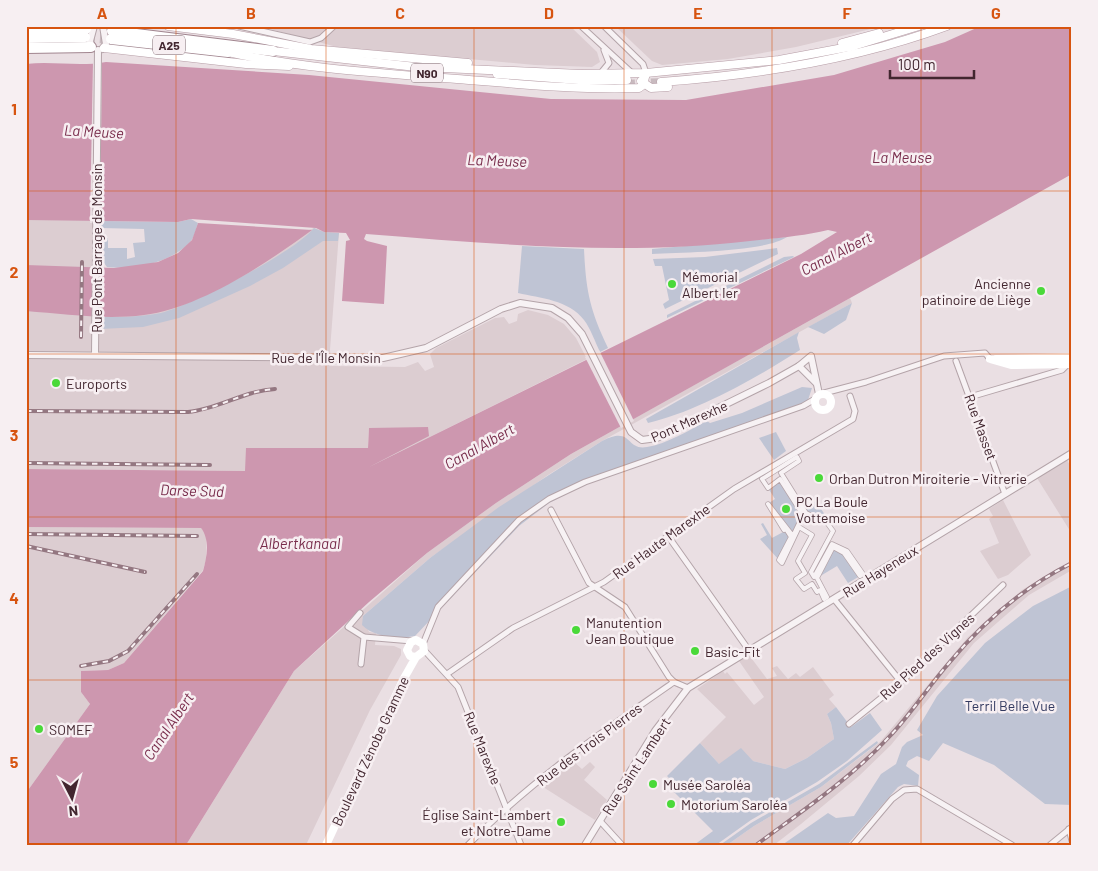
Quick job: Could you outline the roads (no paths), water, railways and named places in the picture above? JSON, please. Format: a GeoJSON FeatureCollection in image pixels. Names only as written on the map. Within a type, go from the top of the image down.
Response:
{"type":"FeatureCollection","features":[{"type":"Feature","properties":{"kind":"highway"},"geometry":{"type":"LineString","coordinates":[[26,30],[90,32]]}},
{"type":"Feature","properties":{"kind":"highway"},"geometry":{"type":"LineString","coordinates":[[26,38],[90,32]]}},
{"type":"Feature","properties":{"kind":"highway","name":"A25"},"geometry":{"type":"LineString","coordinates":[[107,33],[273,51]]}},
{"type":"Feature","properties":{"kind":"highway","name":"A25"},"geometry":{"type":"LineString","coordinates":[[107,33],[228,52]]}},
{"type":"Feature","properties":{"kind":"highway"},"geometry":{"type":"LineString","coordinates":[[26,48],[98,51]]}},
{"type":"Feature","properties":{"kind":"main road","name":"N90"},"geometry":{"type":"LineString","coordinates":[[168,26],[233,34],[311,49],[517,70]]}},
{"type":"Feature","properties":{"kind":"main road"},"geometry":{"type":"LineString","coordinates":[[759,61],[840,44],[903,26]]}},
{"type":"Feature","properties":{"kind":"main road"},"geometry":{"type":"LineString","coordinates":[[822,61],[731,76],[661,80],[763,67],[854,46],[919,26]]}},
{"type":"Feature","properties":{"kind":"main road"},"geometry":{"type":"LineString","coordinates":[[421,68],[600,74],[644,82],[653,88],[724,82],[784,72],[885,46],[947,26]]}},
{"type":"Feature","properties":{"kind":"main road"},"geometry":{"type":"LineString","coordinates":[[629,79],[646,73],[759,61],[854,46]]}},
{"type":"Feature","properties":{"kind":"main road","name":"N90"},"geometry":{"type":"LineString","coordinates":[[98,51],[246,64],[341,68],[569,88],[639,88],[644,82]]}},
{"type":"Feature","properties":{"kind":"main road","name":"N90"},"geometry":{"type":"LineString","coordinates":[[273,51],[421,68],[553,78],[629,79]]}},
{"type":"Feature","properties":{"kind":"main road","name":"N90"},"geometry":{"type":"LineString","coordinates":[[228,52],[341,68]]}},
{"type":"Feature","properties":{"kind":"main road","name":"N90"},"geometry":{"type":"LineString","coordinates":[[228,52],[398,71],[555,83],[629,79]]}},
{"type":"Feature","properties":{"kind":"main road"},"geometry":{"type":"LineString","coordinates":[[644,82],[646,73]]}},
{"type":"Feature","properties":{"kind":"main road"},"geometry":{"type":"LineString","coordinates":[[990,360],[1070,361]]}},
{"type":"Feature","properties":{"kind":"main road"},"geometry":{"type":"LineString","coordinates":[[418,641],[421,652],[409,654],[410,644],[418,641]]}},
{"type":"Feature","properties":{"kind":"main road","name":"Boulevard Zénobe Gramme"},"geometry":{"type":"LineString","coordinates":[[326,845],[403,680],[421,652]]}},
{"type":"Feature","properties":{"kind":"street"},"geometry":{"type":"LineString","coordinates":[[239,26],[306,42],[318,40],[334,27]]}},
{"type":"Feature","properties":{"kind":"street"},"geometry":{"type":"LineString","coordinates":[[581,26],[601,45],[629,79]]}},
{"type":"Feature","properties":{"kind":"street"},"geometry":{"type":"LineString","coordinates":[[604,26],[643,64],[646,73]]}},
{"type":"Feature","properties":{"kind":"street"},"geometry":{"type":"LineString","coordinates":[[90,32],[107,33],[106,41],[98,51],[90,41],[90,32]]}},
{"type":"Feature","properties":{"kind":"street"},"geometry":{"type":"LineString","coordinates":[[600,74],[606,68],[609,60],[601,45]]}},
{"type":"Feature","properties":{"kind":"street","name":"Rue Pont Barrage de Monsin"},"geometry":{"type":"LineString","coordinates":[[95,355],[98,51]]}},
{"type":"Feature","properties":{"kind":"street","name":"Rue de l'Île Monsin"},"geometry":{"type":"LineString","coordinates":[[26,355],[383,358],[426,348],[501,309],[520,303],[552,308],[562,312],[582,334],[591,352]]}},
{"type":"Feature","properties":{"kind":"street","name":"Pont Marexhe"},"geometry":{"type":"LineString","coordinates":[[591,352],[630,430],[642,440],[657,438],[800,366],[811,356],[816,383]]}},
{"type":"Feature","properties":{"kind":"street"},"geometry":{"type":"LineString","coordinates":[[421,652],[438,607],[519,520],[550,499],[585,482],[803,406],[819,395],[866,382],[944,356],[985,353],[990,360]]}},
{"type":"Feature","properties":{"kind":"street","name":"Rue Masset"},"geometry":{"type":"LineString","coordinates":[[956,361],[1005,494]]}},
{"type":"Feature","properties":{"kind":"street"},"geometry":{"type":"LineString","coordinates":[[970,397],[1062,370],[1070,361]]}},
{"type":"Feature","properties":{"kind":"street"},"geometry":{"type":"LineString","coordinates":[[800,366],[816,383],[819,395]]}},
{"type":"Feature","properties":{"kind":"street","name":"Rue Haute Marexhe"},"geometry":{"type":"LineString","coordinates":[[447,674],[513,628],[594,588],[756,475],[853,420],[855,410],[850,396]]}},
{"type":"Feature","properties":{"kind":"street","name":"Rue Hayeneux"},"geometry":{"type":"LineString","coordinates":[[688,688],[748,649],[834,599],[1072,453]]}},
{"type":"Feature","properties":{"kind":"street"},"geometry":{"type":"LineString","coordinates":[[797,457],[799,461],[781,473],[806,512],[823,521],[825,520],[833,531],[811,572],[814,577],[832,544],[847,551],[863,574],[860,576],[844,552],[833,547],[817,578],[827,597],[824,599],[820,590],[817,592],[812,584],[804,589],[796,579],[805,573],[798,561],[812,535],[799,527],[782,562],[779,560],[792,537],[786,529],[784,530],[768,504],[792,536],[804,515],[780,479],[768,488],[762,479],[797,457]]}},
{"type":"Feature","properties":{"kind":"street"},"geometry":{"type":"LineString","coordinates":[[551,510],[589,584],[625,607],[674,682],[688,688]]}},
{"type":"Feature","properties":{"kind":"street"},"geometry":{"type":"LineString","coordinates":[[668,536],[748,649]]}},
{"type":"Feature","properties":{"kind":"street","name":"Rue Pied des Vignes"},"geometry":{"type":"LineString","coordinates":[[849,724],[901,682],[1003,585]]}},
{"type":"Feature","properties":{"kind":"street"},"geometry":{"type":"LineString","coordinates":[[834,599],[901,682]]}},
{"type":"Feature","properties":{"kind":"street"},"geometry":{"type":"LineString","coordinates":[[360,613],[348,627],[364,637],[410,644]]}},
{"type":"Feature","properties":{"kind":"street"},"geometry":{"type":"LineString","coordinates":[[360,664],[364,637]]}},
{"type":"Feature","properties":{"kind":"street","name":"Rue Marexhe"},"geometry":{"type":"LineString","coordinates":[[421,652],[447,674],[458,688],[521,845]]}},
{"type":"Feature","properties":{"kind":"street","name":"Rue des Trois Pierres"},"geometry":{"type":"LineString","coordinates":[[468,845],[506,807],[578,748],[674,682]]}},
{"type":"Feature","properties":{"kind":"street","name":"Rue Saint Lambert"},"geometry":{"type":"LineString","coordinates":[[585,845],[656,731],[688,688]]}},
{"type":"Feature","properties":{"kind":"street"},"geometry":{"type":"LineString","coordinates":[[854,845],[892,799],[904,790],[917,789],[1012,845]]}},
{"type":"Feature","properties":{"kind":"street"},"geometry":{"type":"LineString","coordinates":[[600,821],[622,845]]}},
{"type":"Feature","properties":{"kind":"street"},"geometry":{"type":"LineString","coordinates":[[1071,828],[1072,841]]}},
{"type":"Feature","properties":{"kind":"street"},"geometry":{"type":"LineString","coordinates":[[1050,845],[1071,828]]}},
{"type":"Feature","properties":{"kind":"water"},"geometry":{"type":"Polygon","coordinates":[[[981,26],[1072,26],[1072,174],[571,454],[496,503],[427,553],[369,602],[294,671],[186,845],[26,845],[26,793],[90,704],[81,692],[81,671],[108,670],[124,663],[203,571],[207,543],[201,528],[26,527],[26,469],[245,471],[246,448],[368,448],[369,428],[428,427],[429,436],[369,467],[801,254],[837,232],[828,230],[790,237],[654,248],[510,245],[366,234],[364,239],[367,241],[387,246],[384,304],[342,301],[346,241],[350,240],[346,233],[324,232],[316,228],[191,219],[178,222],[26,220],[26,64],[106,62],[309,75],[551,99],[686,100],[834,75],[945,42],[981,26]]]}},
{"type":"Feature","properties":{"kind":"water"},"geometry":{"type":"Polygon","coordinates":[[[198,223],[312,230],[254,270],[210,294],[165,311],[115,317],[26,311],[26,265],[114,268],[158,262],[178,253],[192,240],[198,223]]]}},
{"type":"Feature","properties":{"kind":"tunnel"},"geometry":{"type":"LineString","coordinates":[[85,37],[111,39]]}},
{"type":"Feature","properties":{"kind":"tunnel"},"geometry":{"type":"LineString","coordinates":[[627,84],[661,82]]}},
{"type":"Feature","properties":{"kind":"railway"},"geometry":{"type":"LineString","coordinates":[[81,337],[82,262]]}},
{"type":"Feature","properties":{"kind":"railway"},"geometry":{"type":"LineString","coordinates":[[26,411],[188,412],[263,390],[275,389]]}},
{"type":"Feature","properties":{"kind":"railway"},"geometry":{"type":"LineString","coordinates":[[26,463],[210,465]]}},
{"type":"Feature","properties":{"kind":"railway"},"geometry":{"type":"LineString","coordinates":[[26,534],[197,536]]}},
{"type":"Feature","properties":{"kind":"railway"},"geometry":{"type":"LineString","coordinates":[[26,546],[145,572]]}},
{"type":"Feature","properties":{"kind":"railway"},"geometry":{"type":"LineString","coordinates":[[756,845],[825,794],[874,752],[897,728],[962,648],[990,620],[1021,594],[1072,563]]}},
{"type":"Feature","properties":{"kind":"railway"},"geometry":{"type":"LineString","coordinates":[[81,666],[109,661],[128,651],[197,574]]}},
{"type":"Feature","properties":{"kind":"place","name":"Mémorial Albert Ier"},"geometry":{"type":"Point","coordinates":[672,284]}},
{"type":"Feature","properties":{"kind":"place","name":"Ancienne patinoire de Liège"},"geometry":{"type":"Point","coordinates":[1041,291]}},
{"type":"Feature","properties":{"kind":"place","name":"Euroports"},"geometry":{"type":"Point","coordinates":[56,383]}},
{"type":"Feature","properties":{"kind":"place","name":"Orban Dutron Miroiterie - Vitrerie"},"geometry":{"type":"Point","coordinates":[819,478]}},
{"type":"Feature","properties":{"kind":"place","name":"PC La Boule Vottemoise"},"geometry":{"type":"Point","coordinates":[786,509]}},
{"type":"Feature","properties":{"kind":"place","name":"Manutention Jean Boutique"},"geometry":{"type":"Point","coordinates":[576,630]}},
{"type":"Feature","properties":{"kind":"place","name":"Basic-Fit"},"geometry":{"type":"Point","coordinates":[695,651]}},
{"type":"Feature","properties":{"kind":"place","name":"SOMEF"},"geometry":{"type":"Point","coordinates":[39,729]}},
{"type":"Feature","properties":{"kind":"place","name":"Musée Saroléa"},"geometry":{"type":"Point","coordinates":[653,784]}},
{"type":"Feature","properties":{"kind":"place","name":"Motorium Saroléa"},"geometry":{"type":"Point","coordinates":[671,804]}},
{"type":"Feature","properties":{"kind":"place","name":"Église Saint-Lambert et Notre-Dame"},"geometry":{"type":"Point","coordinates":[561,822]}},
{"type":"Feature","properties":{"kind":"water label","name":"La Meuse"},"geometry":{"type":"Point","coordinates":[94,131]}},
{"type":"Feature","properties":{"kind":"water label","name":"La Meuse"},"geometry":{"type":"Point","coordinates":[902,157]}},
{"type":"Feature","properties":{"kind":"water label","name":"La Meuse"},"geometry":{"type":"Point","coordinates":[497,160]}},
{"type":"Feature","properties":{"kind":"water label","name":"Canal Albert"},"geometry":{"type":"Point","coordinates":[836,253]}},
{"type":"Feature","properties":{"kind":"water label","name":"Canal Albert"},"geometry":{"type":"Point","coordinates":[479,446]}},
{"type":"Feature","properties":{"kind":"water label","name":"Darse Sud"},"geometry":{"type":"Point","coordinates":[192,490]}},
{"type":"Feature","properties":{"kind":"water label","name":"Albertkanaal"},"geometry":{"type":"Point","coordinates":[300,543]}},
{"type":"Feature","properties":{"kind":"water label","name":"Canal Albert"},"geometry":{"type":"Point","coordinates":[168,726]}},
{"type":"Feature","properties":{"kind":"park label","name":"Terril Belle Vue"},"geometry":{"type":"Point","coordinates":[1010,705]}}]}
